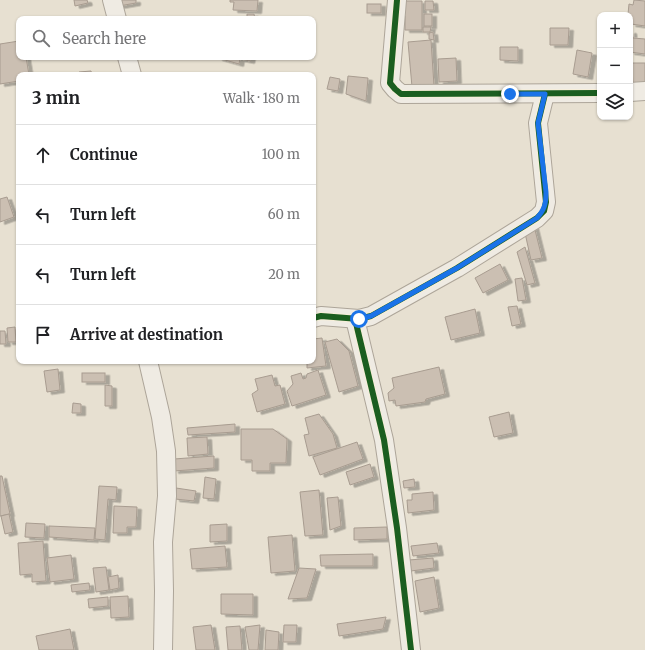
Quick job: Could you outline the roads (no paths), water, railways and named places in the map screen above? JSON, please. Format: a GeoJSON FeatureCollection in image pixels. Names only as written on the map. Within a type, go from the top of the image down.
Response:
{"type":"FeatureCollection","features":[{"type":"Feature","properties":{"kind":"street"},"geometry":{"type":"LineString","coordinates":[[112,0],[116,16]]}},
{"type":"Feature","properties":{"kind":"street"},"geometry":{"type":"LineString","coordinates":[[397,0],[390,83],[394,89],[402,94],[597,93]]}},
{"type":"Feature","properties":{"kind":"street"},"geometry":{"type":"LineString","coordinates":[[128,60],[131,72]]}},
{"type":"Feature","properties":{"kind":"street"},"geometry":{"type":"LineString","coordinates":[[633,92],[645,91]]}},
{"type":"Feature","properties":{"kind":"street"},"geometry":{"type":"LineString","coordinates":[[316,317],[321,316],[355,319],[371,316],[411,295],[486,251],[537,218],[544,211],[546,202],[538,123],[545,94]]}},
{"type":"Feature","properties":{"kind":"street"},"geometry":{"type":"LineString","coordinates":[[355,319],[384,440],[397,528],[411,650]]}},
{"type":"Feature","properties":{"kind":"street"},"geometry":{"type":"LineString","coordinates":[[149,364],[161,417],[166,451],[167,496],[163,542],[163,650]]}}]}
